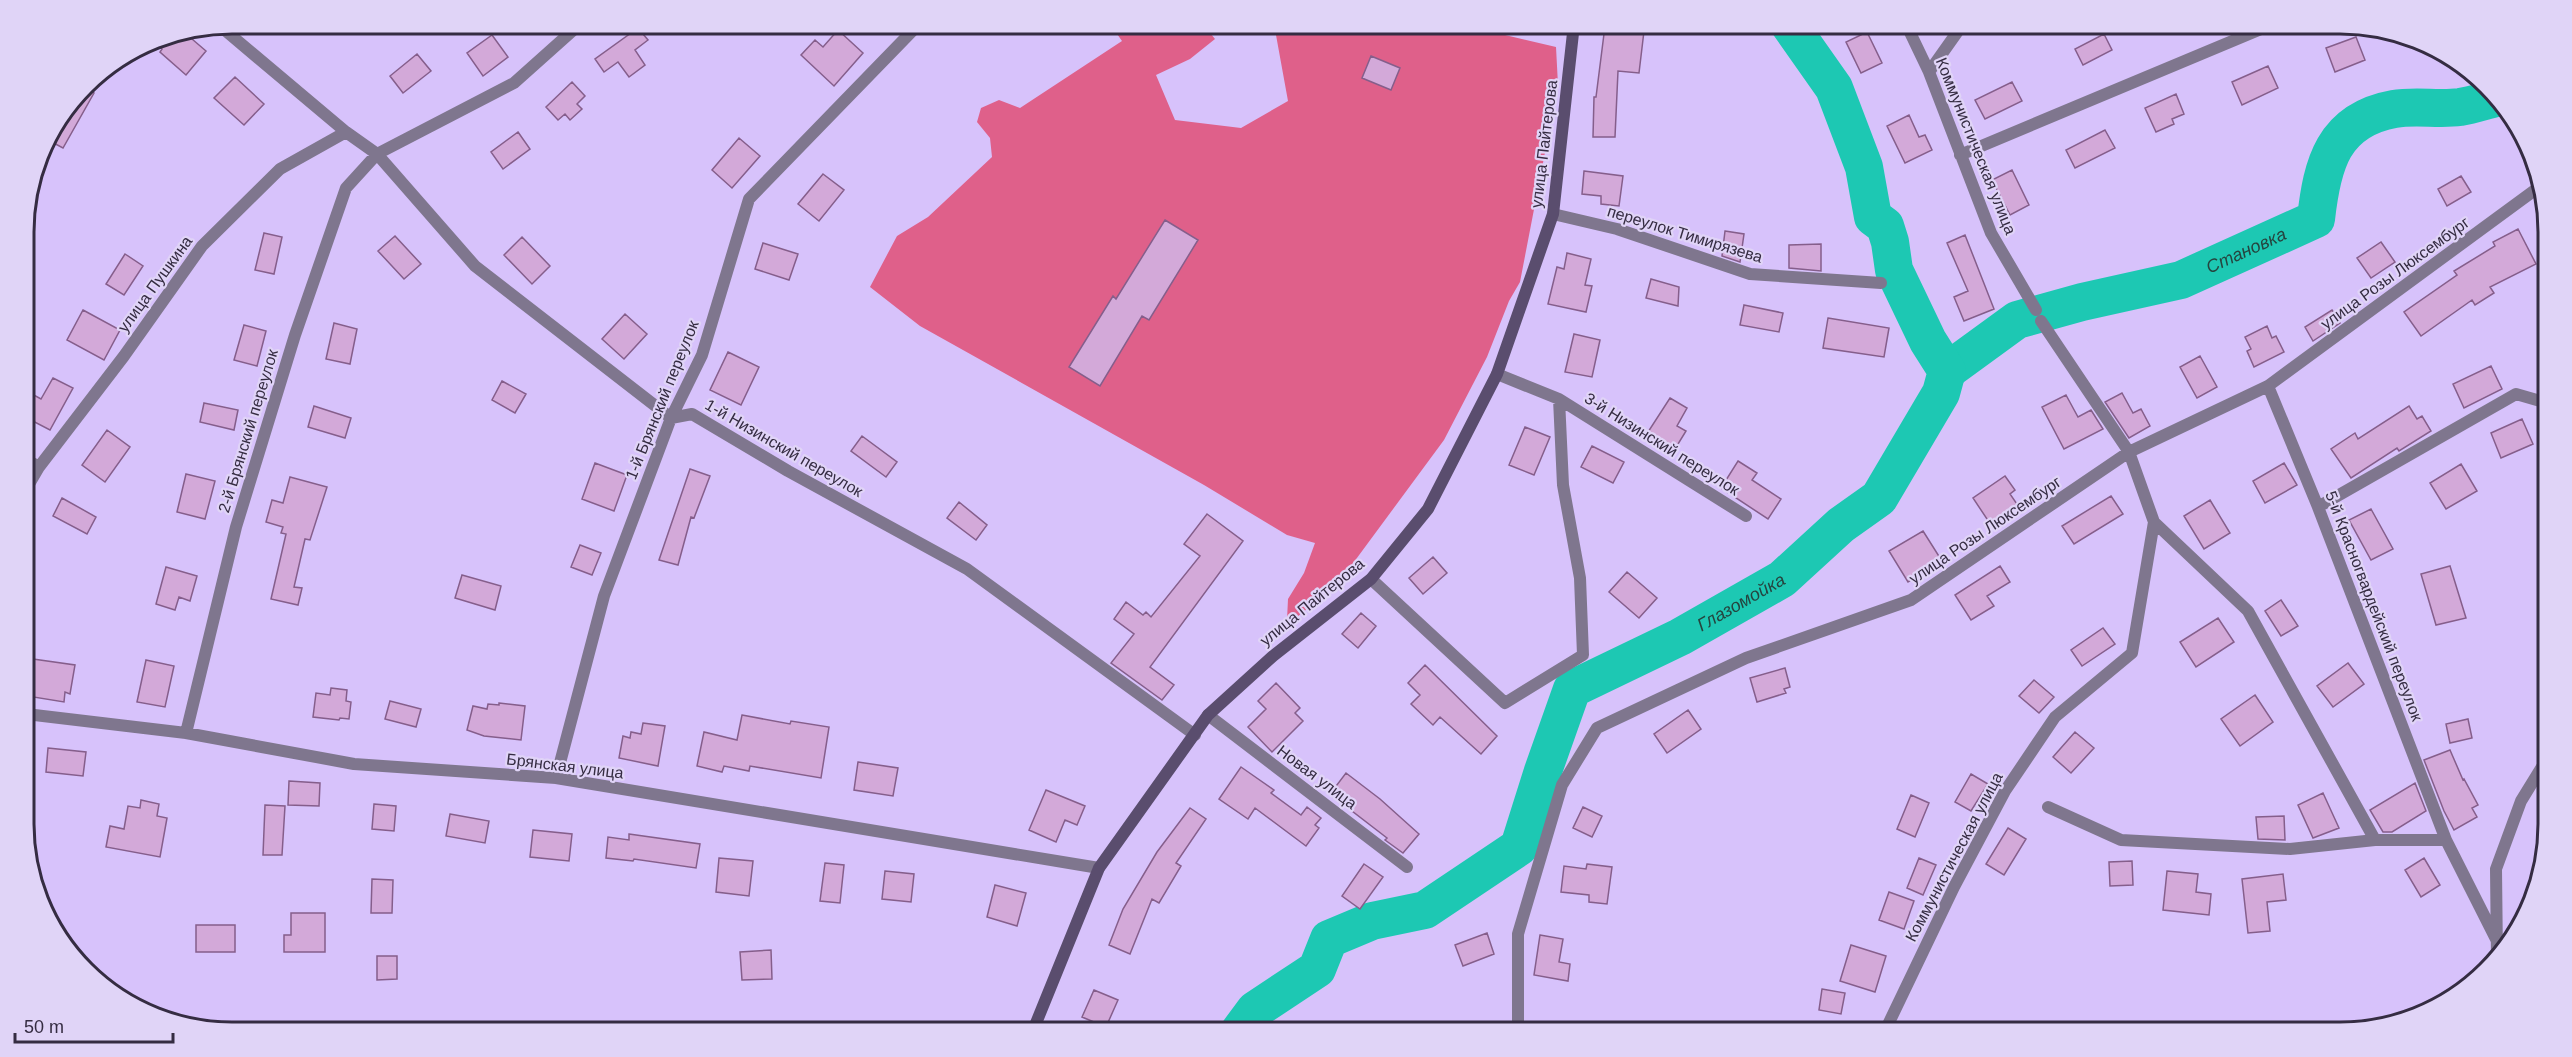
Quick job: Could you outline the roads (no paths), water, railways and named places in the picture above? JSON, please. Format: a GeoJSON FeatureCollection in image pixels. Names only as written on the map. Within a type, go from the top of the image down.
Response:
{"type":"FeatureCollection","features":[{"type":"Feature","properties":{"kind":"main road","name":"улица Пайтерова"},"geometry":{"type":"LineString","coordinates":[[1036,1022],[1099,868],[1208,715],[1273,656],[1371,579],[1428,509],[1497,374],[1553,214],[1573,34]]}},
{"type":"Feature","properties":{"kind":"street"},"geometry":{"type":"LineString","coordinates":[[230,34],[346,132],[377,154],[475,266],[671,418]]}},
{"type":"Feature","properties":{"kind":"street"},"geometry":{"type":"LineString","coordinates":[[377,154],[514,83],[569,34]]}},
{"type":"Feature","properties":{"kind":"street","name":"1-й Брянский переулок"},"geometry":{"type":"LineString","coordinates":[[556,778],[604,596],[671,418],[702,355],[749,199],[909,34]]}},
{"type":"Feature","properties":{"kind":"street","name":"Коммунистическая улица"},"geometry":{"type":"LineString","coordinates":[[1911,34],[1929,72],[1991,233],[2039,315],[2129,452],[2154,522],[2248,612],[2375,840]]}},
{"type":"Feature","properties":{"kind":"street"},"geometry":{"type":"LineString","coordinates":[[1929,72],[1956,34]]}},
{"type":"Feature","properties":{"kind":"street"},"geometry":{"type":"LineString","coordinates":[[1960,155],[2249,34]]}},
{"type":"Feature","properties":{"kind":"street","name":"улица Пушкина"},"geometry":{"type":"LineString","coordinates":[[35,475],[124,356],[202,246],[280,169],[346,132]]}},
{"type":"Feature","properties":{"kind":"street","name":"2-й Брянский переулок"},"geometry":{"type":"LineString","coordinates":[[186,733],[236,528],[295,335],[346,188],[377,154]]}},
{"type":"Feature","properties":{"kind":"street","name":"улица Розы Люксембург"},"geometry":{"type":"LineString","coordinates":[[1518,1022],[1518,934],[1562,785],[1597,728],[1746,658],[1911,600],[2129,452],[2268,386],[2533,191]]}},
{"type":"Feature","properties":{"kind":"street","name":"переулок Тимирязева"},"geometry":{"type":"LineString","coordinates":[[1553,214],[1617,229],[1750,274],[1881,283]]}},
{"type":"Feature","properties":{"kind":"street","name":"3-й Низинский переулок"},"geometry":{"type":"LineString","coordinates":[[1497,374],[1559,399],[1746,516]]}},
{"type":"Feature","properties":{"kind":"street","name":"5-й Красногвардейский переулок"},"geometry":{"type":"LineString","coordinates":[[2268,386],[2318,507],[2446,840],[2497,941]]}},
{"type":"Feature","properties":{"kind":"street"},"geometry":{"type":"LineString","coordinates":[[2318,507],[2517,394],[2538,400]]}},
{"type":"Feature","properties":{"kind":"street","name":"3-й Низинский переулок"},"geometry":{"type":"LineString","coordinates":[[1371,579],[1505,703],[1583,655],[1580,578],[1563,485],[1559,399]]}},
{"type":"Feature","properties":{"kind":"street","name":"1-й Низинский переулок"},"geometry":{"type":"LineString","coordinates":[[671,418],[692,414],[788,471],[967,569],[1195,735]]}},
{"type":"Feature","properties":{"kind":"street"},"geometry":{"type":"LineString","coordinates":[[35,464],[39,467]]}},
{"type":"Feature","properties":{"kind":"street","name":"Коммунистическая улица"},"geometry":{"type":"LineString","coordinates":[[1889,1022],[1954,887],[2005,791],[2055,717],[2132,653],[2154,522]]}},
{"type":"Feature","properties":{"kind":"street","name":"Брянская улица"},"geometry":{"type":"LineString","coordinates":[[34,715],[186,733],[354,764],[556,778],[1099,868]]}},
{"type":"Feature","properties":{"kind":"street","name":"Новая улица"},"geometry":{"type":"LineString","coordinates":[[1208,715],[1407,867]]}},
{"type":"Feature","properties":{"kind":"street"},"geometry":{"type":"LineString","coordinates":[[2497,945],[2496,868],[2521,801],[2538,773]]}},
{"type":"Feature","properties":{"kind":"street"},"geometry":{"type":"LineString","coordinates":[[2048,807],[2121,840],[2290,849],[2375,840],[2446,840]]}},
{"type":"Feature","properties":{"kind":"waterway","name":"Глазомойка"},"geometry":{"type":"LineString","coordinates":[[1246,1022],[1255,1010],[1317,969],[1329,939],[1372,921],[1425,910],[1519,847],[1572,689],[1680,637],[1782,579],[1841,525],[1879,498],[1941,393],[1947,371],[1928,341],[1894,270],[1885,226],[1873,217],[1864,167],[1834,88],[1796,34]]}},
{"type":"Feature","properties":{"kind":"waterway","name":"Становка"},"geometry":{"type":"LineString","coordinates":[[1947,371],[2017,320],[2082,302],[2181,280],[2316,219],[2327,163],[2344,134],[2357,123],[2373,115],[2394,109],[2460,107],[2487,100]]}}]}
